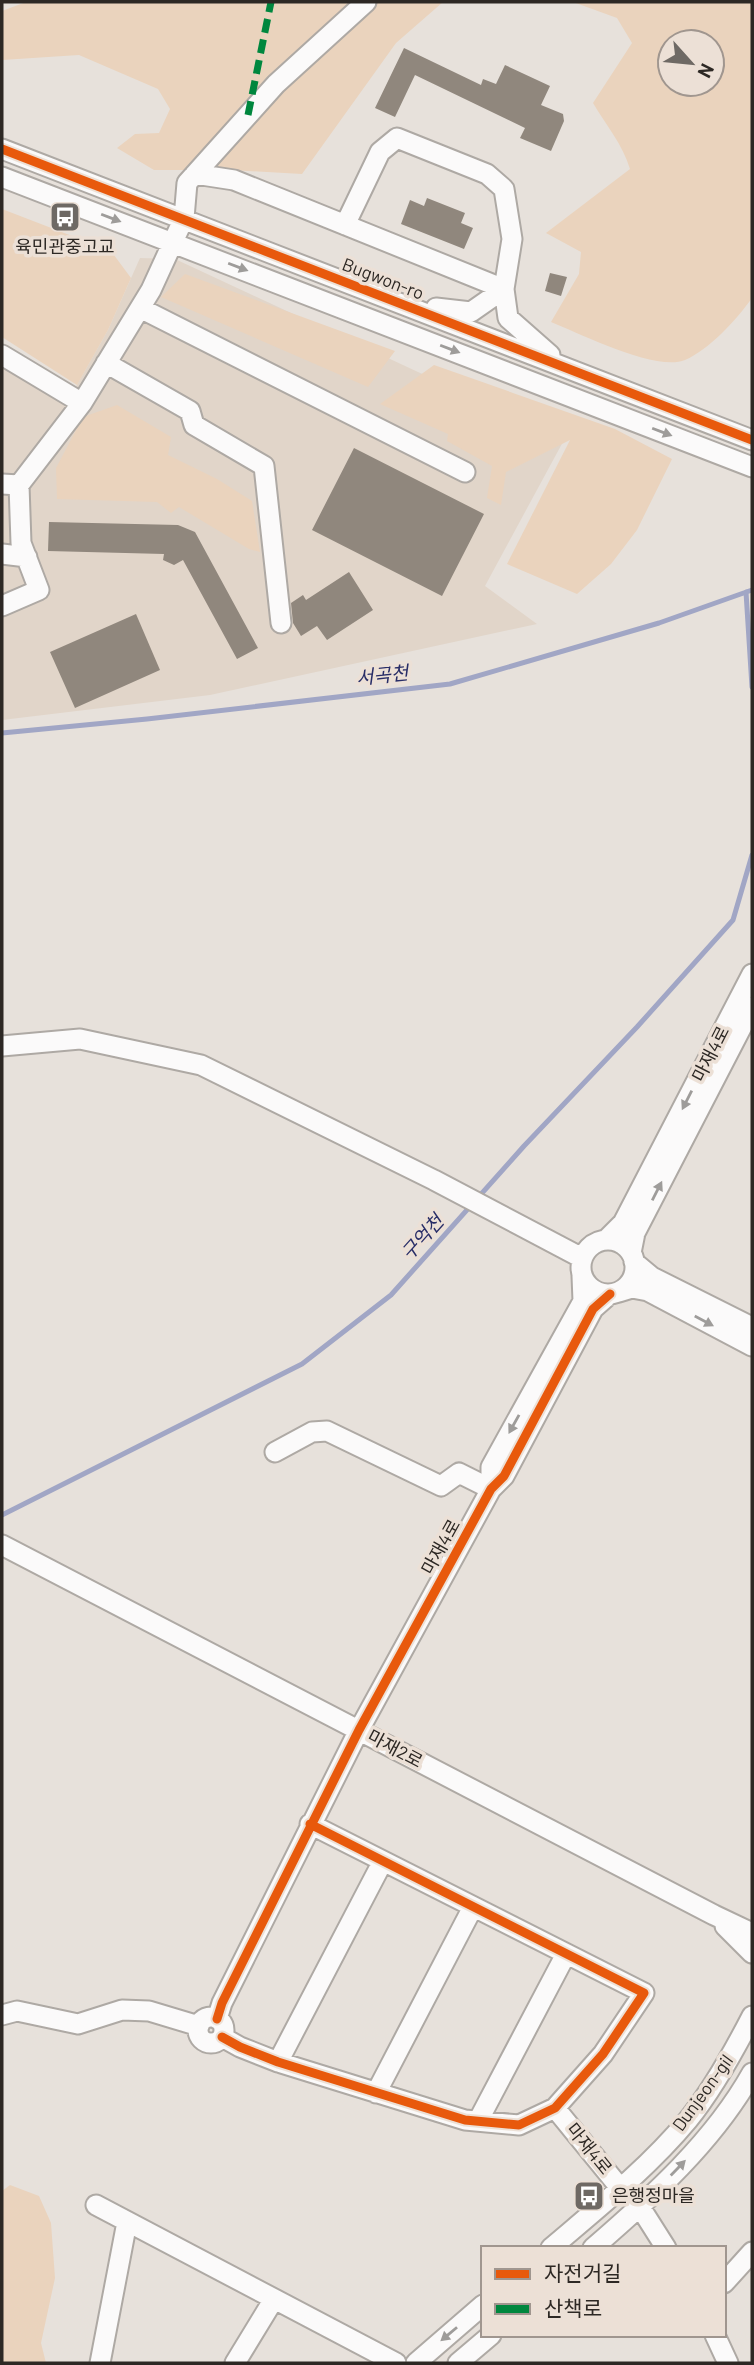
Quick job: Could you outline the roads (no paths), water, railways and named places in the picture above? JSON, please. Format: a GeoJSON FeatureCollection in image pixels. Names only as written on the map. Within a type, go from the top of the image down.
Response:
{"type":"FeatureCollection","features":[{"type":"Feature","properties":{"kind":"street"},"geometry":{"type":"LineString","coordinates":[[2,606],[39,590],[21,543],[11,484],[82,403],[140,308],[184,218],[187,183],[276,83],[366,2]]}},
{"type":"Feature","properties":{"kind":"street"},"geometry":{"type":"LineString","coordinates":[[345,225],[380,152],[397,138],[486,174],[504,189],[512,239],[504,289],[508,317],[561,365]]}},
{"type":"Feature","properties":{"kind":"street","name":"Bugwon-ro"},"geometry":{"type":"LineString","coordinates":[[2,149],[561,365],[749,433]]}},
{"type":"Feature","properties":{"kind":"street"},"geometry":{"type":"LineString","coordinates":[[195,174],[234,180],[504,289]]}},
{"type":"Feature","properties":{"kind":"street"},"geometry":{"type":"LineString","coordinates":[[2,177],[752,467]]}},
{"type":"Feature","properties":{"kind":"street"},"geometry":{"type":"LineString","coordinates":[[407,305],[471,312],[504,289]]}},
{"type":"Feature","properties":{"kind":"street"},"geometry":{"type":"LineString","coordinates":[[140,308],[466,472]]}},
{"type":"Feature","properties":{"kind":"street"},"geometry":{"type":"LineString","coordinates":[[2,355],[82,403]]}},
{"type":"Feature","properties":{"kind":"street"},"geometry":{"type":"LineString","coordinates":[[106,363],[190,411],[194,425],[264,466],[281,623]]}},
{"type":"Feature","properties":{"kind":"street"},"geometry":{"type":"LineString","coordinates":[[2,554],[27,557]]}},
{"type":"Feature","properties":{"kind":"street","name":"마재4로"},"geometry":{"type":"LineString","coordinates":[[606,1240],[623,1223],[752,974]]}},
{"type":"Feature","properties":{"kind":"street","name":"마재4로"},"geometry":{"type":"LineString","coordinates":[[633,1257],[635,1233],[752,1007]]}},
{"type":"Feature","properties":{"kind":"street"},"geometry":{"type":"LineString","coordinates":[[2,1046],[80,1039],[201,1065],[518,1224],[582,1267],[593,1290],[615,1293],[632,1288],[648,1291],[752,1346]]}},
{"type":"Feature","properties":{"kind":"street"},"geometry":{"type":"LineString","coordinates":[[582,1267],[593,1244],[606,1240],[618,1242],[652,1277],[752,1327]]}},
{"type":"Feature","properties":{"kind":"street"},"geometry":{"type":"LineString","coordinates":[[615,1293],[632,1279],[633,1257]]}},
{"type":"Feature","properties":{"kind":"street","name":"마재4로"},"geometry":{"type":"LineString","coordinates":[[491,1489],[491,1467],[583,1301],[582,1267]]}},
{"type":"Feature","properties":{"kind":"street","name":"마재4로"},"geometry":{"type":"LineString","coordinates":[[615,1293],[593,1310],[504,1476],[491,1489],[359,1730],[222,2003],[213,2027],[240,2047],[278,2062],[465,2120],[519,2125],[555,2108],[621,2189]]}},
{"type":"Feature","properties":{"kind":"street"},"geometry":{"type":"LineString","coordinates":[[275,1452],[313,1432],[327,1431],[441,1486],[459,1473],[491,1489]]}},
{"type":"Feature","properties":{"kind":"street","name":"마재2로"},"geometry":{"type":"LineString","coordinates":[[2,1545],[752,1933]]}},
{"type":"Feature","properties":{"kind":"street"},"geometry":{"type":"LineString","coordinates":[[310,1824],[644,1993],[603,2054],[555,2108]]}},
{"type":"Feature","properties":{"kind":"street"},"geometry":{"type":"LineString","coordinates":[[278,2062],[383,1861]]}},
{"type":"Feature","properties":{"kind":"street"},"geometry":{"type":"LineString","coordinates":[[376,2093],[473,1907]]}},
{"type":"Feature","properties":{"kind":"street"},"geometry":{"type":"LineString","coordinates":[[714,1915],[752,1953]]}},
{"type":"Feature","properties":{"kind":"street"},"geometry":{"type":"LineString","coordinates":[[478,2121],[566,1954]]}},
{"type":"Feature","properties":{"kind":"street"},"geometry":{"type":"LineString","coordinates":[[2,2015],[17,2011],[78,2024],[122,2010],[149,2011],[213,2027]]}},
{"type":"Feature","properties":{"kind":"street","name":"Dunjeon-gil"},"geometry":{"type":"LineString","coordinates":[[553,2246],[621,2189],[688,2119],[733,2052],[752,2016]]}},
{"type":"Feature","properties":{"kind":"street","name":"Dunjeon-gil"},"geometry":{"type":"LineString","coordinates":[[595,2246],[640,2207],[699,2145],[740,2094],[752,2073]]}},
{"type":"Feature","properties":{"kind":"street"},"geometry":{"type":"LineString","coordinates":[[96,2206],[396,2363]]}},
{"type":"Feature","properties":{"kind":"street"},"geometry":{"type":"LineString","coordinates":[[640,2207],[665,2246]]}},
{"type":"Feature","properties":{"kind":"street"},"geometry":{"type":"LineString","coordinates":[[100,2363],[127,2222]]}},
{"type":"Feature","properties":{"kind":"street"},"geometry":{"type":"LineString","coordinates":[[726,2281],[752,2252]]}},
{"type":"Feature","properties":{"kind":"street"},"geometry":{"type":"LineString","coordinates":[[235,2363],[274,2299]]}},
{"type":"Feature","properties":{"kind":"street"},"geometry":{"type":"LineString","coordinates":[[416,2363],[481,2307]]}},
{"type":"Feature","properties":{"kind":"street"},"geometry":{"type":"LineString","coordinates":[[458,2363],[489,2337]]}},
{"type":"Feature","properties":{"kind":"street"},"geometry":{"type":"LineString","coordinates":[[716,2337],[728,2363]]}},
{"type":"Feature","properties":{"kind":"waterway","name":"서곡천"},"geometry":{"type":"LineString","coordinates":[[2,733],[450,684],[659,623],[752,590]]}},
{"type":"Feature","properties":{"kind":"waterway","name":"구억천"},"geometry":{"type":"LineString","coordinates":[[746,592],[752,687]]}},
{"type":"Feature","properties":{"kind":"waterway","name":"구억천"},"geometry":{"type":"LineString","coordinates":[[2,1515],[302,1364],[391,1295],[524,1146],[637,1027],[733,920],[752,855]]}},
{"type":"Feature","properties":{"kind":"place","name":"육민관중고교"},"geometry":{"type":"Point","coordinates":[65,217]}},
{"type":"Feature","properties":{"kind":"place","name":"은행정마을"},"geometry":{"type":"Point","coordinates":[589,2196]}}]}
